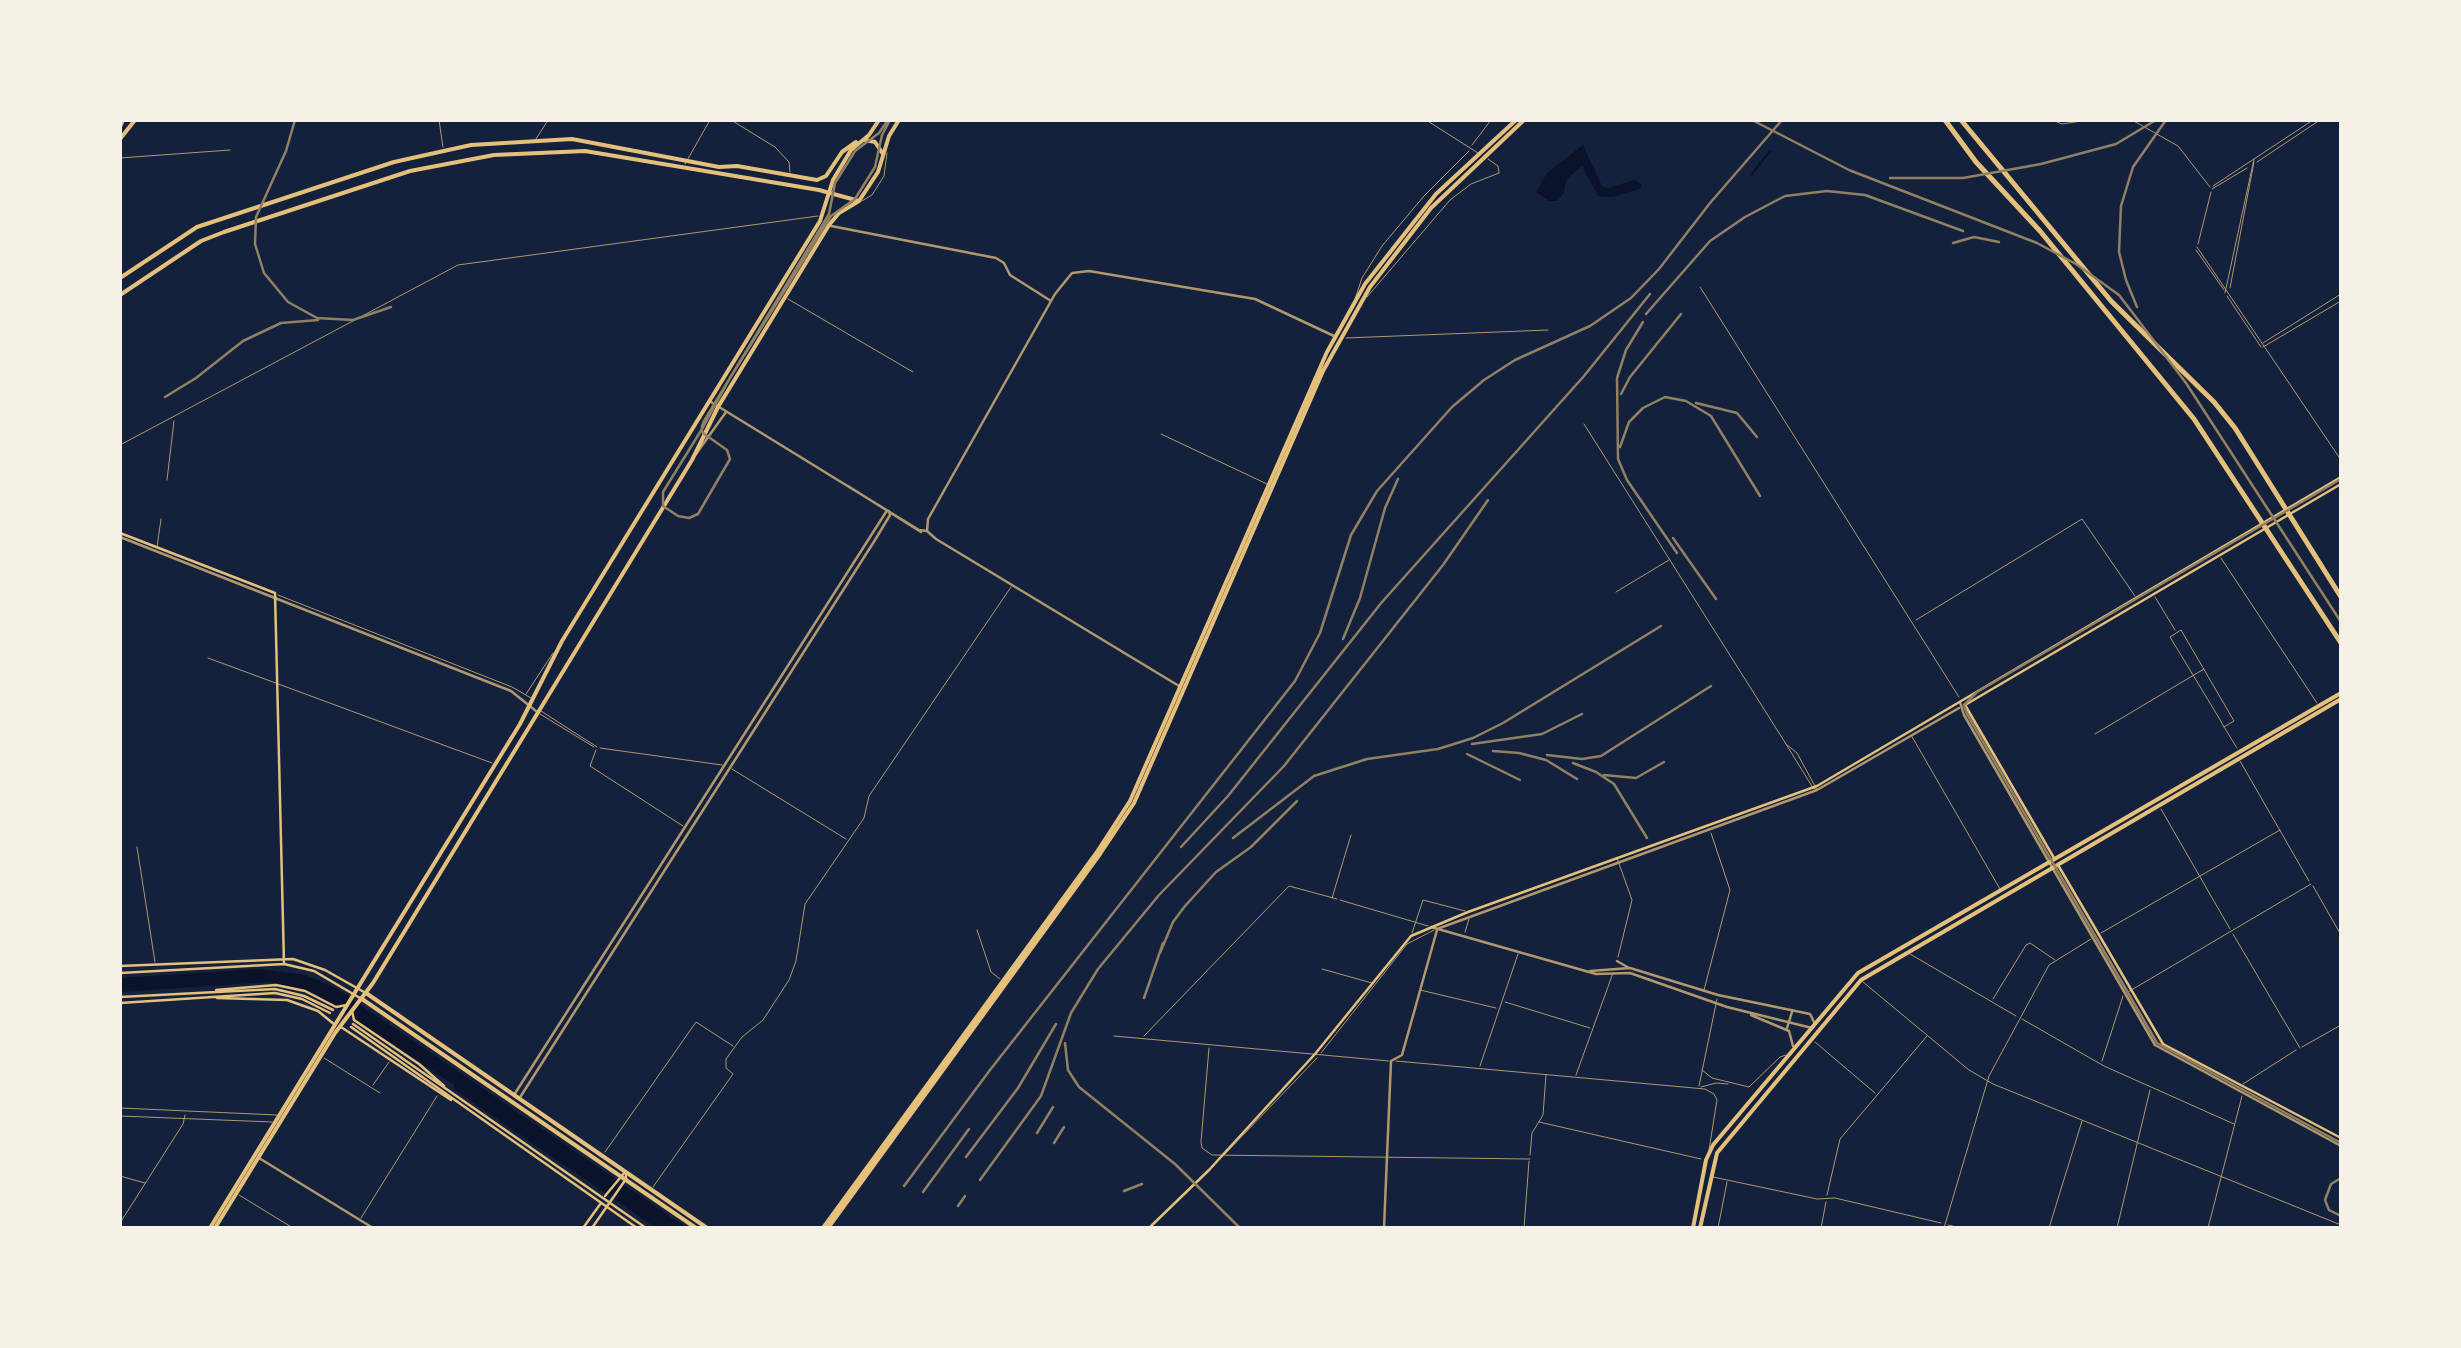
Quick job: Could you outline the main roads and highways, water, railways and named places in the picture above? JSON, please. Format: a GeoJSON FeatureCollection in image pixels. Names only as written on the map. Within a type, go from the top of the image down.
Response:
{"type":"FeatureCollection","features":[{"type":"Feature","properties":{"kind":"highway"},"geometry":{"type":"LineString","coordinates":[[1945,120],[2203,431],[2341,644]]}},
{"type":"Feature","properties":{"kind":"highway"},"geometry":{"type":"LineString","coordinates":[[1961,120],[2111,301],[2214,402],[2235,428],[2341,597]]}},
{"type":"Feature","properties":{"kind":"main road"},"geometry":{"type":"LineString","coordinates":[[120,128],[123,120]]}},
{"type":"Feature","properties":{"kind":"main road"},"geometry":{"type":"LineString","coordinates":[[120,139],[134,120]]}},
{"type":"Feature","properties":{"kind":"main road"},"geometry":{"type":"LineString","coordinates":[[212,1228],[321,1056],[496,764],[559,647],[818,224],[835,176],[879,120]]}},
{"type":"Feature","properties":{"kind":"main road"},"geometry":{"type":"LineString","coordinates":[[211,992],[245,986],[284,986],[350,1005],[360,1001],[692,459],[718,407],[830,225],[836,216],[859,202],[879,170],[899,120]]}},
{"type":"Feature","properties":{"kind":"main road"},"geometry":{"type":"LineString","coordinates":[[826,1228],[1115,833],[1143,784],[1270,485],[1356,304],[1424,212],[1516,120]]}},
{"type":"Feature","properties":{"kind":"main road"},"geometry":{"type":"LineString","coordinates":[[1424,212],[1524,120]]}},
{"type":"Feature","properties":{"kind":"main road"},"geometry":{"type":"LineString","coordinates":[[120,278],[198,227],[443,150],[536,139],[589,141],[859,202]]}},
{"type":"Feature","properties":{"kind":"main road"},"geometry":{"type":"LineString","coordinates":[[120,295],[205,239],[410,171],[462,160],[586,151],[824,178],[849,145],[875,142],[884,154]]}},
{"type":"Feature","properties":{"kind":"main road"},"geometry":{"type":"LineString","coordinates":[[459,147],[462,160]]}},
{"type":"Feature","properties":{"kind":"main road"},"geometry":{"type":"LineString","coordinates":[[367,171],[371,184]]}},
{"type":"Feature","properties":{"kind":"main road"},"geometry":{"type":"LineString","coordinates":[[835,176],[834,187],[844,199]]}},
{"type":"Feature","properties":{"kind":"main road"},"geometry":{"type":"LineString","coordinates":[[172,243],[180,255]]}},
{"type":"Feature","properties":{"kind":"main road"},"geometry":{"type":"LineString","coordinates":[[826,1228],[1124,811],[1337,337]]}},
{"type":"Feature","properties":{"kind":"main road"},"geometry":{"type":"LineString","coordinates":[[1149,1228],[1317,1055],[1411,936],[1816,788],[2341,477]]}},
{"type":"Feature","properties":{"kind":"main road"},"geometry":{"type":"LineString","coordinates":[[1963,706],[2341,484]]}},
{"type":"Feature","properties":{"kind":"main road"},"geometry":{"type":"LineString","coordinates":[[120,535],[275,595],[284,964]]}},
{"type":"Feature","properties":{"kind":"main road"},"geometry":{"type":"LineString","coordinates":[[1697,1228],[1722,1146],[1811,1039],[1815,1027],[1858,973],[2318,705],[2341,696]]}},
{"type":"Feature","properties":{"kind":"main road"},"geometry":{"type":"LineString","coordinates":[[1697,1228],[1709,1153],[1791,1052],[1861,980],[2341,696]]}},
{"type":"Feature","properties":{"kind":"main road"},"geometry":{"type":"LineString","coordinates":[[2054,866],[2163,1044],[2341,1138]]}},
{"type":"Feature","properties":{"kind":"main road"},"geometry":{"type":"LineString","coordinates":[[120,966],[284,958],[318,966],[350,1005]]}},
{"type":"Feature","properties":{"kind":"main road"},"geometry":{"type":"LineString","coordinates":[[120,972],[284,964],[314,971],[448,1091]]}},
{"type":"Feature","properties":{"kind":"main road"},"geometry":{"type":"LineString","coordinates":[[120,1000],[282,990],[310,998],[332,1012],[275,993],[215,998]]}},
{"type":"Feature","properties":{"kind":"main road"},"geometry":{"type":"LineString","coordinates":[[350,1005],[366,993]]}},
{"type":"Feature","properties":{"kind":"main road"},"geometry":{"type":"LineString","coordinates":[[366,993],[603,1154],[696,1228]]}},
{"type":"Feature","properties":{"kind":"main road"},"geometry":{"type":"LineString","coordinates":[[120,1000],[287,1000],[318,1011],[454,1100]]}},
{"type":"Feature","properties":{"kind":"main road"},"geometry":{"type":"LineString","coordinates":[[350,1005],[360,1001]]}},
{"type":"Feature","properties":{"kind":"main road"},"geometry":{"type":"LineString","coordinates":[[360,1001],[514,1102],[621,1179],[650,1191],[707,1228]]}},
{"type":"Feature","properties":{"kind":"main road"},"geometry":{"type":"LineString","coordinates":[[212,1228],[338,1026]]}},
{"type":"Feature","properties":{"kind":"main road"},"geometry":{"type":"LineString","coordinates":[[604,1198],[454,1100],[352,1026],[604,1198],[637,1228]]}},
{"type":"Feature","properties":{"kind":"main road"},"geometry":{"type":"LineString","coordinates":[[592,1228],[626,1171]]}},
{"type":"Feature","properties":{"kind":"main road"},"geometry":{"type":"LineString","coordinates":[[583,1228],[621,1179]]}},
{"type":"Feature","properties":{"kind":"main road"},"geometry":{"type":"LineString","coordinates":[[610,1203],[646,1228]]}},
{"type":"Feature","properties":{"kind":"water"},"geometry":{"type":"Polygon","coordinates":[[[1583,145],[1602,186],[1635,180],[1642,185],[1640,189],[1612,197],[1598,196],[1582,166],[1566,180],[1564,193],[1557,201],[1549,201],[1536,192],[1547,173],[1583,145]]]}},
{"type":"Feature","properties":{"kind":"water"},"geometry":{"type":"Polygon","coordinates":[[[258,969],[306,975],[336,988],[687,1228],[656,1228],[455,1090],[454,1085],[313,992],[269,982],[120,992],[120,978],[258,969]]]}},
{"type":"Feature","properties":{"kind":"waterway"},"geometry":{"type":"LineString","coordinates":[[1752,174],[1770,151]]}},
{"type":"Feature","properties":{"kind":"tram line"},"geometry":{"type":"LineString","coordinates":[[888,120],[879,133],[855,151],[835,183],[829,214],[704,421],[702,426],[702,431],[703,433],[727,450],[730,459],[698,514],[689,518],[678,516],[663,506],[663,492],[702,429],[730,378],[831,216],[855,199],[875,167],[882,135],[890,120]]}},
{"type":"Feature","properties":{"kind":"tram line"},"geometry":{"type":"LineString","coordinates":[[2341,479],[1977,692],[1964,705],[2157,1043],[2341,1143]]}},
{"type":"Feature","properties":{"kind":"tram line"},"geometry":{"type":"LineString","coordinates":[[2341,1178],[2331,1184],[2325,1200],[2329,1210],[2341,1216]]}},
{"type":"Feature","properties":{"kind":"railway"},"geometry":{"type":"LineString","coordinates":[[295,120],[286,151],[256,217],[255,244],[264,273],[288,302],[317,318],[353,320],[391,307]]}},
{"type":"Feature","properties":{"kind":"railway"},"geometry":{"type":"LineString","coordinates":[[1752,120],[1849,170],[2037,243],[2076,264],[2119,295],[2186,383],[2341,622]]}},
{"type":"Feature","properties":{"kind":"railway"},"geometry":{"type":"LineString","coordinates":[[904,1186],[990,1070],[1295,681],[1320,633],[1351,535],[1377,491],[1452,407],[1484,380],[1515,360],[1590,326],[1631,298],[1782,120]]}},
{"type":"Feature","properties":{"kind":"railway"},"geometry":{"type":"LineString","coordinates":[[1890,178],[1963,178],[2041,164],[2116,144],[2156,120]]}},
{"type":"Feature","properties":{"kind":"railway"},"geometry":{"type":"LineString","coordinates":[[2137,307],[2119,252],[2121,206],[2133,167],[2166,120]]}},
{"type":"Feature","properties":{"kind":"railway"},"geometry":{"type":"LineString","coordinates":[[1646,314],[1710,241],[1785,196],[1827,191],[1865,195],[1963,231]]}},
{"type":"Feature","properties":{"kind":"railway"},"geometry":{"type":"LineString","coordinates":[[1953,243],[1974,237],[1999,242]]}},
{"type":"Feature","properties":{"kind":"railway"},"geometry":{"type":"LineString","coordinates":[[1181,847],[1228,796],[1382,602],[1584,376],[1650,294]]}},
{"type":"Feature","properties":{"kind":"railway"},"geometry":{"type":"LineString","coordinates":[[1621,394],[1681,314]]}},
{"type":"Feature","properties":{"kind":"railway"},"geometry":{"type":"LineString","coordinates":[[165,397],[243,341],[281,323],[318,320]]}},
{"type":"Feature","properties":{"kind":"railway"},"geometry":{"type":"LineString","coordinates":[[1643,322],[1626,350],[1617,378],[1618,459],[1627,480],[1677,553]]}},
{"type":"Feature","properties":{"kind":"railway"},"geometry":{"type":"LineString","coordinates":[[1620,447],[1629,422],[1643,408],[1665,397],[1686,401],[1711,416],[1760,496]]}},
{"type":"Feature","properties":{"kind":"railway"},"geometry":{"type":"LineString","coordinates":[[1696,403],[1737,413],[1757,437]]}},
{"type":"Feature","properties":{"kind":"railway"},"geometry":{"type":"LineString","coordinates":[[1343,639],[1398,479]]}},
{"type":"Feature","properties":{"kind":"railway"},"geometry":{"type":"LineString","coordinates":[[980,1180],[1041,1096],[1071,1013],[1098,969],[1159,895],[1284,766],[1443,565],[1488,500]]}},
{"type":"Feature","properties":{"kind":"railway"},"geometry":{"type":"LineString","coordinates":[[1673,538],[1716,599]]}},
{"type":"Feature","properties":{"kind":"railway"},"geometry":{"type":"LineString","coordinates":[[1233,838],[1314,776],[1367,759],[1438,749],[1473,738],[1661,626]]}},
{"type":"Feature","properties":{"kind":"railway"},"geometry":{"type":"LineString","coordinates":[[1547,755],[1582,759],[1601,756],[1711,686]]}},
{"type":"Feature","properties":{"kind":"railway"},"geometry":{"type":"LineString","coordinates":[[1472,744],[1542,734],[1582,714]]}},
{"type":"Feature","properties":{"kind":"railway"},"geometry":{"type":"LineString","coordinates":[[1493,751],[1546,760],[1577,779]]}},
{"type":"Feature","properties":{"kind":"railway"},"geometry":{"type":"LineString","coordinates":[[1467,754],[1520,780]]}},
{"type":"Feature","properties":{"kind":"railway"},"geometry":{"type":"LineString","coordinates":[[1604,775],[1636,778],[1664,762]]}},
{"type":"Feature","properties":{"kind":"railway"},"geometry":{"type":"LineString","coordinates":[[1573,763],[1614,784],[1647,838]]}},
{"type":"Feature","properties":{"kind":"railway"},"geometry":{"type":"LineString","coordinates":[[1160,953],[1173,922],[1185,906],[1216,872],[1251,847],[1297,801]]}},
{"type":"Feature","properties":{"kind":"railway"},"geometry":{"type":"LineString","coordinates":[[1144,998],[1163,943]]}},
{"type":"Feature","properties":{"kind":"railway"},"geometry":{"type":"LineString","coordinates":[[966,1157],[1018,1088],[1056,1024]]}},
{"type":"Feature","properties":{"kind":"railway"},"geometry":{"type":"LineString","coordinates":[[1065,1043],[1068,1070],[1079,1087],[1175,1164],[1240,1228]]}},
{"type":"Feature","properties":{"kind":"railway"},"geometry":{"type":"LineString","coordinates":[[1037,1133],[1053,1107]]}},
{"type":"Feature","properties":{"kind":"railway"},"geometry":{"type":"LineString","coordinates":[[1054,1143],[1064,1127]]}},
{"type":"Feature","properties":{"kind":"railway"},"geometry":{"type":"LineString","coordinates":[[923,1192],[969,1129]]}},
{"type":"Feature","properties":{"kind":"railway"},"geometry":{"type":"LineString","coordinates":[[1124,1191],[1142,1184]]}},
{"type":"Feature","properties":{"kind":"railway"},"geometry":{"type":"LineString","coordinates":[[958,1206],[965,1196]]}}]}
